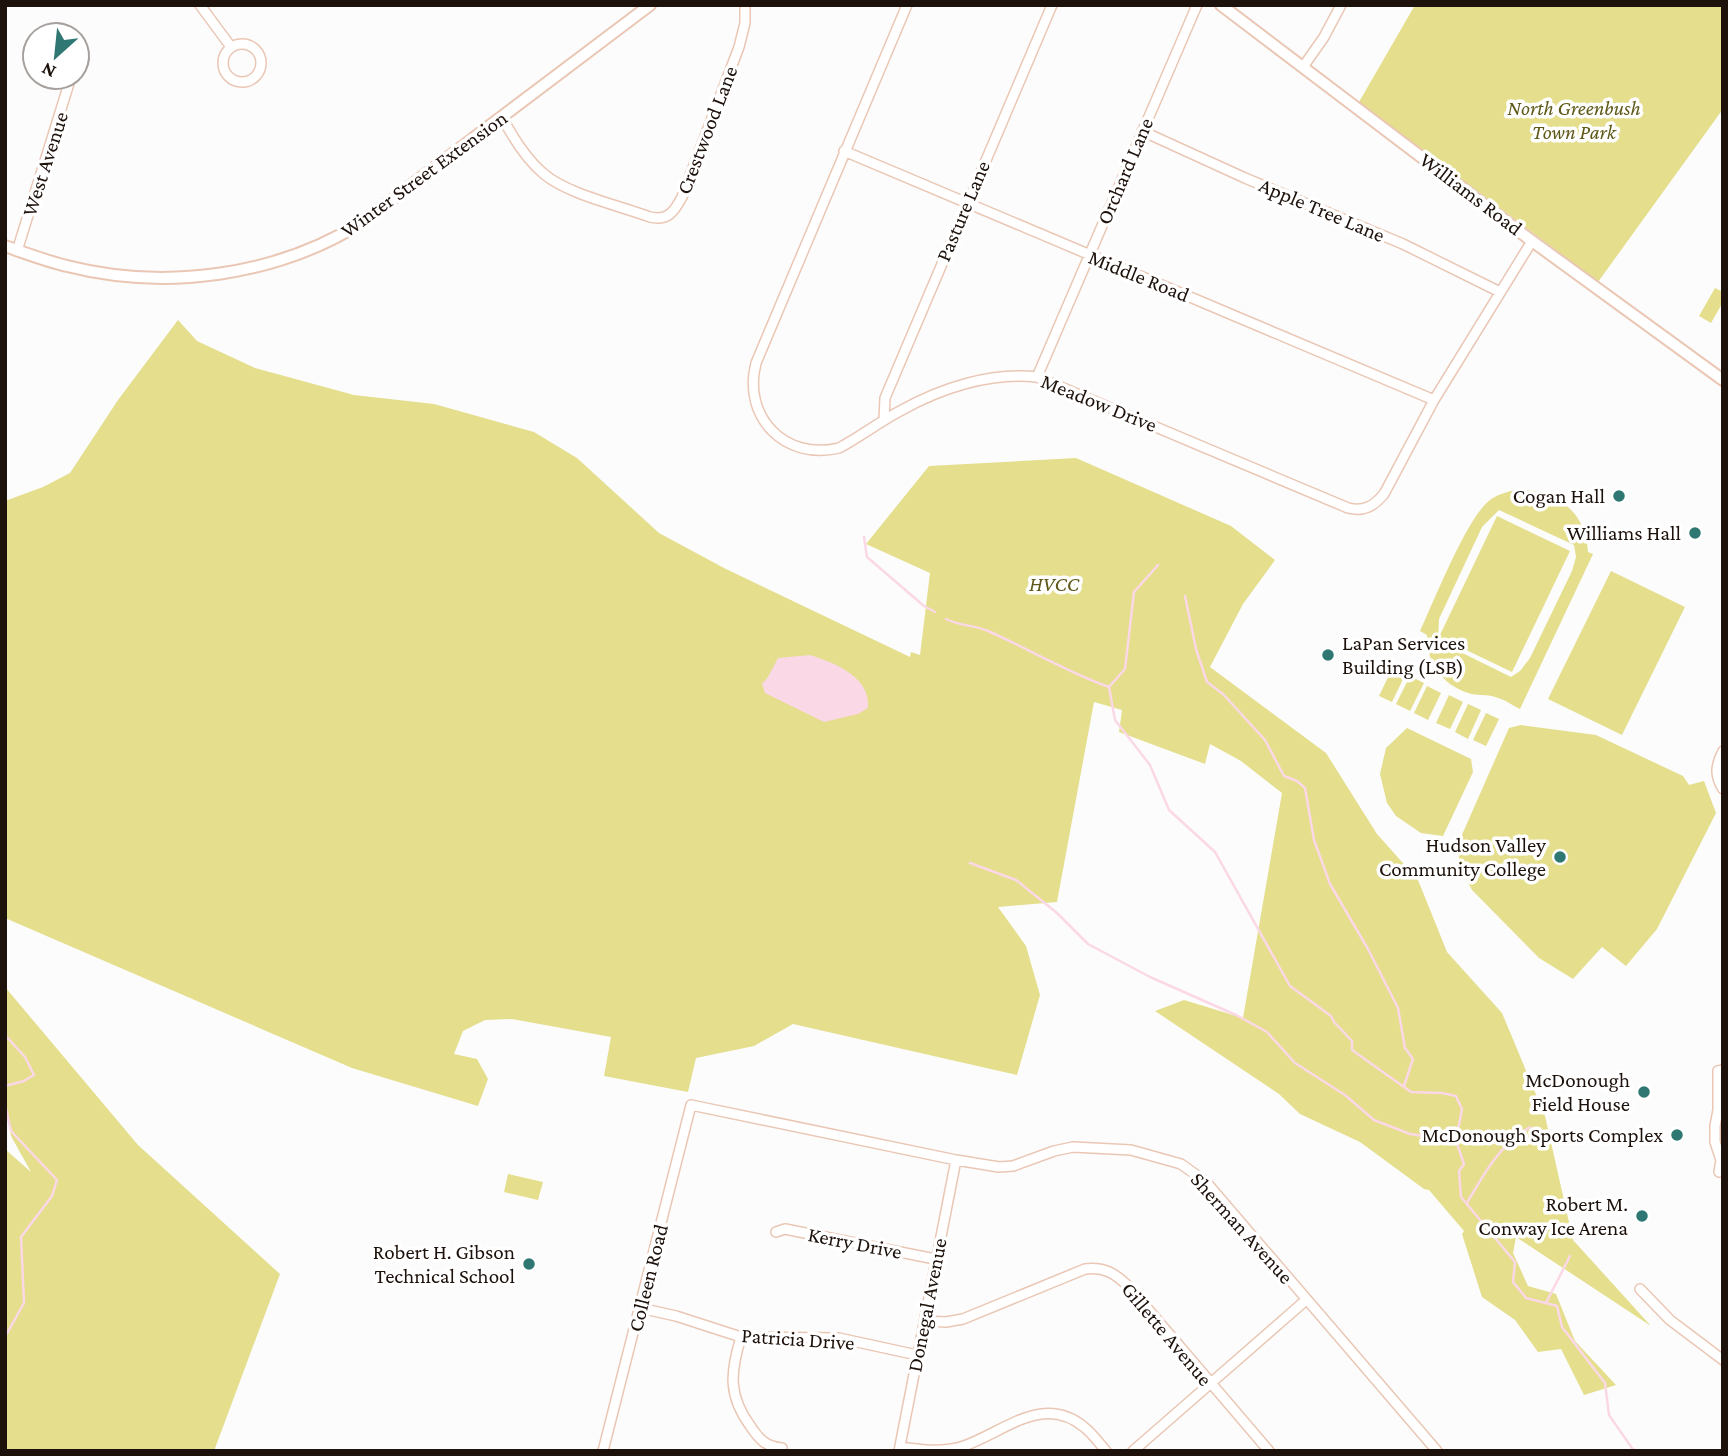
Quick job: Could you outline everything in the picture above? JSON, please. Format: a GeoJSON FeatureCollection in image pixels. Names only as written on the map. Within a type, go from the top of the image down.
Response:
{"type":"FeatureCollection","features":[{"type":"Feature","properties":{"kind":"main road","name":"Winter Street Extension"},"geometry":{"type":"LineString","coordinates":[[5,246],[86,270],[162,278],[186,277],[274,262],[314,249],[361,223],[650,5]]}},
{"type":"Feature","properties":{"kind":"main road","name":"Williams Road"},"geometry":{"type":"LineString","coordinates":[[1221,5],[1532,241],[1723,380]]}},
{"type":"Feature","properties":{"kind":"street"},"geometry":{"type":"LineString","coordinates":[[200,5],[231,47]]}},
{"type":"Feature","properties":{"kind":"street","name":"Crestwood Lane"},"geometry":{"type":"LineString","coordinates":[[502,117],[516,142],[533,163],[554,182],[650,217],[666,218],[674,212],[682,197],[739,47],[745,23],[745,5]]}},
{"type":"Feature","properties":{"kind":"street","name":"Meadow Drive"},"geometry":{"type":"LineString","coordinates":[[906,5],[755,363],[755,399],[763,418],[779,438],[788,444],[828,451],[839,448],[921,400],[988,378],[1037,377],[1356,510],[1371,506],[1384,494],[1434,400],[1532,241]]}},
{"type":"Feature","properties":{"kind":"street","name":"Pasture Lane"},"geometry":{"type":"LineString","coordinates":[[884,420],[885,398],[966,202],[1052,5]]}},
{"type":"Feature","properties":{"kind":"street","name":"Orchard Lane"},"geometry":{"type":"LineString","coordinates":[[1037,377],[1198,5]]}},
{"type":"Feature","properties":{"kind":"street"},"geometry":{"type":"LineString","coordinates":[[1303,67],[1324,37],[1341,5]]}},
{"type":"Feature","properties":{"kind":"street"},"geometry":{"type":"LineString","coordinates":[[249,44],[259,52],[262,65],[251,80],[239,82],[228,75],[223,64],[231,47],[249,44]]}},
{"type":"Feature","properties":{"kind":"street","name":"West Avenue"},"geometry":{"type":"LineString","coordinates":[[17,250],[67,91]]}},
{"type":"Feature","properties":{"kind":"street","name":"Apple Tree Lane"},"geometry":{"type":"LineString","coordinates":[[1142,131],[1245,178],[1404,244],[1500,292]]}},
{"type":"Feature","properties":{"kind":"street","name":"Middle Road"},"geometry":{"type":"LineString","coordinates":[[844,151],[1434,400]]}},
{"type":"Feature","properties":{"kind":"street"},"geometry":{"type":"LineString","coordinates":[[1721,786],[1716,775],[1717,763],[1723,751]]}},
{"type":"Feature","properties":{"kind":"street"},"geometry":{"type":"LineString","coordinates":[[1719,1172],[1721,1160],[1715,1142],[1715,1126],[1718,1110],[1718,1071],[1723,1070]]}},
{"type":"Feature","properties":{"kind":"street","name":"Sherman Avenue"},"geometry":{"type":"LineString","coordinates":[[691,1105],[999,1167],[1013,1166],[1054,1151],[1090,1147],[1131,1150],[1181,1164],[1206,1182],[1437,1451]]}},
{"type":"Feature","properties":{"kind":"street","name":"Colleen Road"},"geometry":{"type":"LineString","coordinates":[[603,1451],[691,1105]]}},
{"type":"Feature","properties":{"kind":"street","name":"Donegal Avenue"},"geometry":{"type":"LineString","coordinates":[[899,1449],[956,1160]]}},
{"type":"Feature","properties":{"kind":"street","name":"Kerry Drive"},"geometry":{"type":"LineString","coordinates":[[776,1232],[785,1229],[935,1259]]}},
{"type":"Feature","properties":{"kind":"street","name":"Gillette Avenue"},"geometry":{"type":"LineString","coordinates":[[925,1321],[946,1322],[963,1319],[1085,1269],[1103,1269],[1119,1277],[1129,1287],[1209,1384],[1269,1451]]}},
{"type":"Feature","properties":{"kind":"street"},"geometry":{"type":"LineString","coordinates":[[1640,1289],[1670,1320],[1723,1360]]}},
{"type":"Feature","properties":{"kind":"street"},"geometry":{"type":"LineString","coordinates":[[1133,1451],[1306,1300]]}},
{"type":"Feature","properties":{"kind":"street","name":"Patricia Drive"},"geometry":{"type":"LineString","coordinates":[[640,1308],[676,1316],[741,1337],[839,1338],[917,1355]]}},
{"type":"Feature","properties":{"kind":"street"},"geometry":{"type":"LineString","coordinates":[[741,1337],[733,1372],[736,1405],[759,1439],[767,1445],[782,1448]]}},
{"type":"Feature","properties":{"kind":"street"},"geometry":{"type":"LineString","coordinates":[[899,1449],[945,1450],[964,1446],[1023,1419],[1052,1412],[1067,1416],[1085,1427],[1106,1451]]}},
{"type":"Feature","properties":{"kind":"green space","name":"North Greenbush Town Park"},"geometry":{"type":"Polygon","coordinates":[[[1415,5],[1723,5],[1723,109],[1598,282],[1359,102],[1415,5]]]}},
{"type":"Feature","properties":{"kind":"green space"},"geometry":{"type":"Polygon","coordinates":[[[1715,288],[1723,292],[1723,302],[1711,323],[1699,316],[1715,288]]]}},
{"type":"Feature","properties":{"kind":"green space","name":"HVCC"},"geometry":{"type":"Polygon","coordinates":[[[178,320],[197,341],[255,368],[354,395],[434,404],[534,432],[577,458],[659,533],[724,568],[910,657],[911,652],[920,655],[930,573],[866,544],[929,466],[1076,458],[1231,526],[1275,560],[1243,604],[1210,667],[1326,753],[1377,834],[1418,880],[1447,952],[1502,1013],[1545,1116],[1573,1240],[1651,1326],[1516,1237],[1513,1253],[1528,1286],[1556,1294],[1575,1341],[1616,1385],[1584,1395],[1561,1349],[1538,1352],[1515,1320],[1482,1297],[1462,1234],[1464,1231],[1429,1190],[1360,1142],[1300,1114],[1279,1094],[1155,1011],[1184,1000],[1243,1018],[1282,793],[1241,761],[1210,744],[1205,764],[1119,732],[1122,710],[1094,702],[1057,902],[998,907],[1026,946],[1040,995],[1017,1075],[793,1024],[754,1046],[696,1058],[688,1092],[604,1076],[611,1037],[512,1019],[485,1020],[463,1031],[454,1054],[477,1059],[488,1079],[478,1106],[352,1068],[5,918],[5,501],[43,487],[70,473],[118,400],[178,320]]]}},
{"type":"Feature","properties":{"kind":"green space"},"geometry":{"type":"Polygon","coordinates":[[[1521,489],[1548,495],[1568,507],[1582,526],[1588,552],[1593,554],[1520,709],[1498,698],[1468,693],[1450,684],[1437,671],[1429,654],[1427,635],[1420,631],[1471,523],[1490,500],[1521,489]],[[1499,510],[1482,527],[1439,619],[1438,641],[1511,677],[1520,671],[1530,658],[1572,571],[1576,557],[1574,545],[1499,510]]]}},
{"type":"Feature","properties":{"kind":"green space"},"geometry":{"type":"Polygon","coordinates":[[[1497,516],[1570,551],[1512,672],[1439,637],[1497,516]]]}},
{"type":"Feature","properties":{"kind":"green space"},"geometry":{"type":"Polygon","coordinates":[[[1611,571],[1685,607],[1622,735],[1548,699],[1611,571]]]}},
{"type":"Feature","properties":{"kind":"green space"},"geometry":{"type":"Polygon","coordinates":[[[1392,669],[1405,675],[1392,702],[1379,696],[1392,669]]]}},
{"type":"Feature","properties":{"kind":"green space"},"geometry":{"type":"Polygon","coordinates":[[[1410,676],[1424,683],[1410,711],[1396,704],[1410,676]]]}},
{"type":"Feature","properties":{"kind":"green space"},"geometry":{"type":"Polygon","coordinates":[[[1427,686],[1441,693],[1428,720],[1414,713],[1427,686]]]}},
{"type":"Feature","properties":{"kind":"green space"},"geometry":{"type":"Polygon","coordinates":[[[1449,695],[1463,702],[1450,729],[1436,723],[1449,695]]]}},
{"type":"Feature","properties":{"kind":"green space"},"geometry":{"type":"Polygon","coordinates":[[[1468,704],[1481,710],[1468,739],[1455,732],[1468,704]]]}},
{"type":"Feature","properties":{"kind":"green space"},"geometry":{"type":"Polygon","coordinates":[[[1486,713],[1499,719],[1486,746],[1473,740],[1486,713]]]}},
{"type":"Feature","properties":{"kind":"green space"},"geometry":{"type":"Polygon","coordinates":[[[1521,725],[1596,735],[1683,776],[1689,785],[1704,781],[1716,813],[1657,929],[1626,966],[1602,947],[1573,979],[1539,958],[1472,890],[1462,871],[1458,853],[1461,837],[1509,728],[1521,725]]]}},
{"type":"Feature","properties":{"kind":"green space"},"geometry":{"type":"Polygon","coordinates":[[[1407,728],[1471,759],[1473,772],[1443,836],[1421,833],[1396,816],[1387,803],[1380,774],[1386,748],[1407,728]]]}},
{"type":"Feature","properties":{"kind":"green space"},"geometry":{"type":"Polygon","coordinates":[[[5,987],[138,1145],[280,1274],[214,1451],[5,1451],[5,1111],[6,1150],[31,1172],[11,1136],[5,1097],[5,987]]]}},
{"type":"Feature","properties":{"kind":"green space"},"geometry":{"type":"Polygon","coordinates":[[[508,1174],[543,1182],[538,1200],[504,1192],[508,1174]]]}},
{"type":"Feature","properties":{"kind":"shaded area"},"geometry":{"type":"Polygon","coordinates":[[[810,655],[840,667],[858,680],[864,688],[868,708],[858,714],[824,722],[765,693],[762,684],[778,658],[810,655]]]}},
{"type":"Feature","properties":{"kind":"waterway"},"geometry":{"type":"LineString","coordinates":[[864,537],[867,557],[924,606],[935,612]]}},
{"type":"Feature","properties":{"kind":"waterway"},"geometry":{"type":"LineString","coordinates":[[1109,687],[1125,669],[1134,592],[1158,565]]}},
{"type":"Feature","properties":{"kind":"waterway"},"geometry":{"type":"LineString","coordinates":[[1185,596],[1196,649],[1207,682],[1223,694],[1265,740],[1284,776],[1297,781],[1305,788],[1314,840],[1330,884],[1398,1008],[1405,1048],[1413,1059],[1404,1086]]}},
{"type":"Feature","properties":{"kind":"waterway"},"geometry":{"type":"LineString","coordinates":[[946,619],[988,631],[1109,687],[1115,720],[1150,765],[1169,810],[1215,852],[1290,986],[1331,1016],[1352,1041],[1352,1050],[1411,1092],[1456,1096],[1462,1109],[1456,1141],[1464,1164],[1459,1171],[1461,1197],[1515,1262],[1513,1282],[1526,1298],[1557,1306],[1562,1327],[1605,1383],[1609,1415],[1634,1451]]}},
{"type":"Feature","properties":{"kind":"waterway"},"geometry":{"type":"LineString","coordinates":[[970,863],[1016,880],[1057,913],[1088,944],[1150,977],[1236,1015],[1267,1032],[1295,1063],[1345,1095],[1374,1120],[1410,1134],[1456,1141]]}},
{"type":"Feature","properties":{"kind":"waterway"},"geometry":{"type":"LineString","coordinates":[[5,1035],[25,1057],[34,1075],[5,1086]]}},
{"type":"Feature","properties":{"kind":"waterway"},"geometry":{"type":"LineString","coordinates":[[5,1104],[11,1131],[57,1180],[52,1196],[21,1237],[24,1303],[5,1337]]}},
{"type":"Feature","properties":{"kind":"waterway"},"geometry":{"type":"LineString","coordinates":[[1467,1203],[1501,1152],[1530,1127]]}},
{"type":"Feature","properties":{"kind":"waterway"},"geometry":{"type":"LineString","coordinates":[[1546,1303],[1570,1256]]}},
{"type":"Feature","properties":{"kind":"place","name":"Cogan Hall"},"geometry":{"type":"Point","coordinates":[1619,496]}},
{"type":"Feature","properties":{"kind":"place","name":"Williams Hall"},"geometry":{"type":"Point","coordinates":[1695,533]}},
{"type":"Feature","properties":{"kind":"place","name":"LaPan Services Building (LSB)"},"geometry":{"type":"Point","coordinates":[1328,655]}},
{"type":"Feature","properties":{"kind":"place","name":"Hudson Valley Community College"},"geometry":{"type":"Point","coordinates":[1560,857]}},
{"type":"Feature","properties":{"kind":"place","name":"McDonough Field House"},"geometry":{"type":"Point","coordinates":[1644,1092]}},
{"type":"Feature","properties":{"kind":"place","name":"McDonough Sports Complex"},"geometry":{"type":"Point","coordinates":[1677,1135]}},
{"type":"Feature","properties":{"kind":"place","name":"Robert M. Conway Ice Arena"},"geometry":{"type":"Point","coordinates":[1642,1216]}},
{"type":"Feature","properties":{"kind":"place","name":"Robert H. Gibson Technical School"},"geometry":{"type":"Point","coordinates":[529,1264]}}]}
